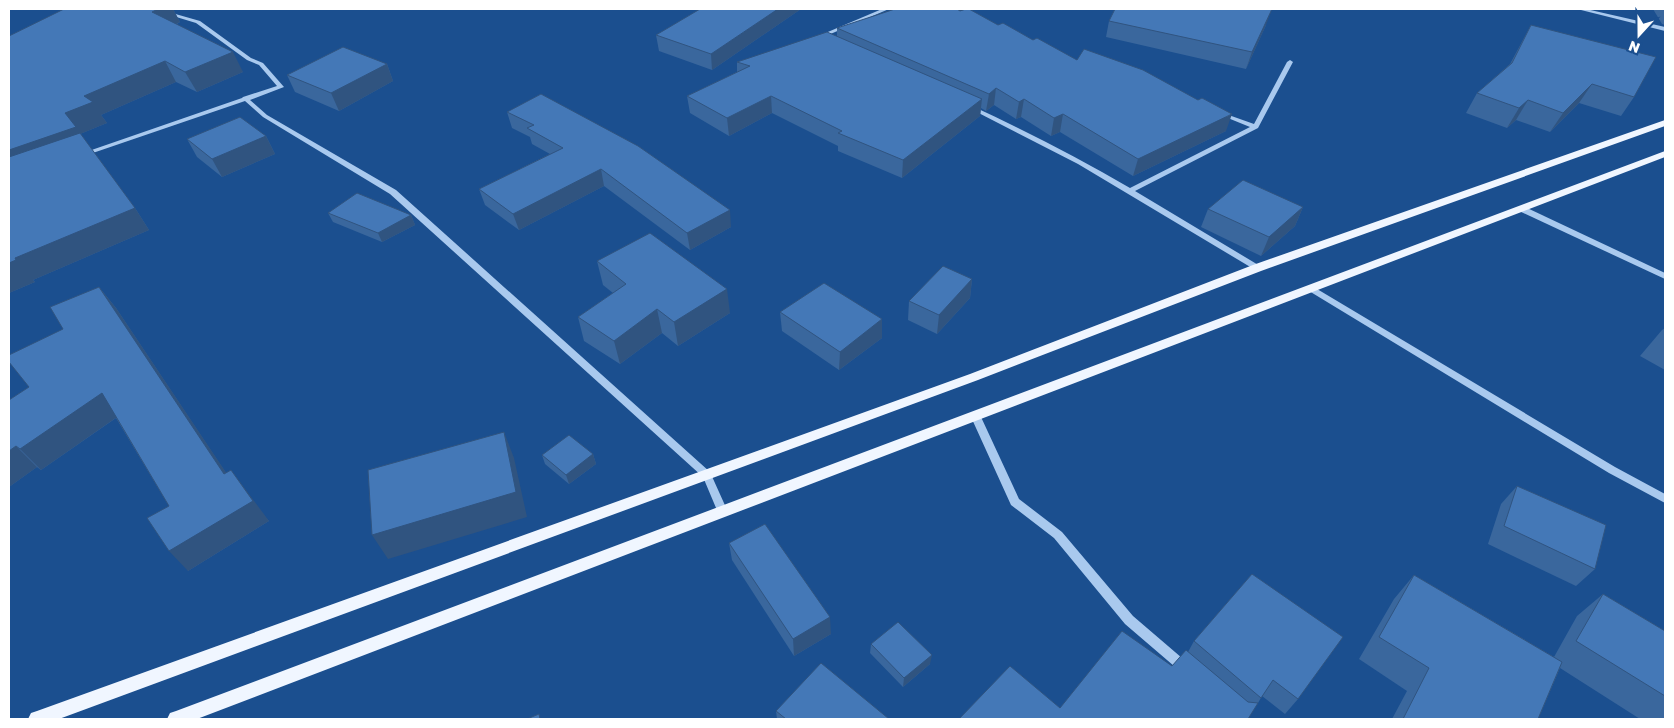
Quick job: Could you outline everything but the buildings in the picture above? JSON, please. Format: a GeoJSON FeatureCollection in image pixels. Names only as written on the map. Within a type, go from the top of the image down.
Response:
{"type":"FeatureCollection","features":[{"type":"Feature","properties":{"kind":"main road"},"geometry":{"type":"LineString","coordinates":[[37,719],[974,377],[1257,268],[1665,123]]}},
{"type":"Feature","properties":{"kind":"main road"},"geometry":{"type":"LineString","coordinates":[[176,719],[1665,154]]}},
{"type":"Feature","properties":{"kind":"street"},"geometry":{"type":"LineString","coordinates":[[72,158],[281,87],[261,64],[249,59],[198,22],[153,9]]}},
{"type":"Feature","properties":{"kind":"street"},"geometry":{"type":"LineString","coordinates":[[822,43],[814,39],[886,9]]}},
{"type":"Feature","properties":{"kind":"street"},"geometry":{"type":"LineString","coordinates":[[1580,9],[1665,29]]}},
{"type":"Feature","properties":{"kind":"street"},"geometry":{"type":"LineString","coordinates":[[1130,191],[1256,127],[1290,62]]}},
{"type":"Feature","properties":{"kind":"street"},"geometry":{"type":"LineString","coordinates":[[245,98],[265,116],[394,192],[706,475],[723,512]]}},
{"type":"Feature","properties":{"kind":"street"},"geometry":{"type":"LineString","coordinates":[[965,105],[1023,131],[1098,171],[1257,268]]}},
{"type":"Feature","properties":{"kind":"street"},"geometry":{"type":"LineString","coordinates":[[1210,110],[1256,127]]}},
{"type":"Feature","properties":{"kind":"street"},"geometry":{"type":"LineString","coordinates":[[1522,209],[1665,276]]}},
{"type":"Feature","properties":{"kind":"street"},"geometry":{"type":"LineString","coordinates":[[1312,289],[1612,470],[1665,499]]}},
{"type":"Feature","properties":{"kind":"street"},"geometry":{"type":"LineString","coordinates":[[976,417],[1015,502],[1058,535],[1129,620],[1194,676]]}}]}
